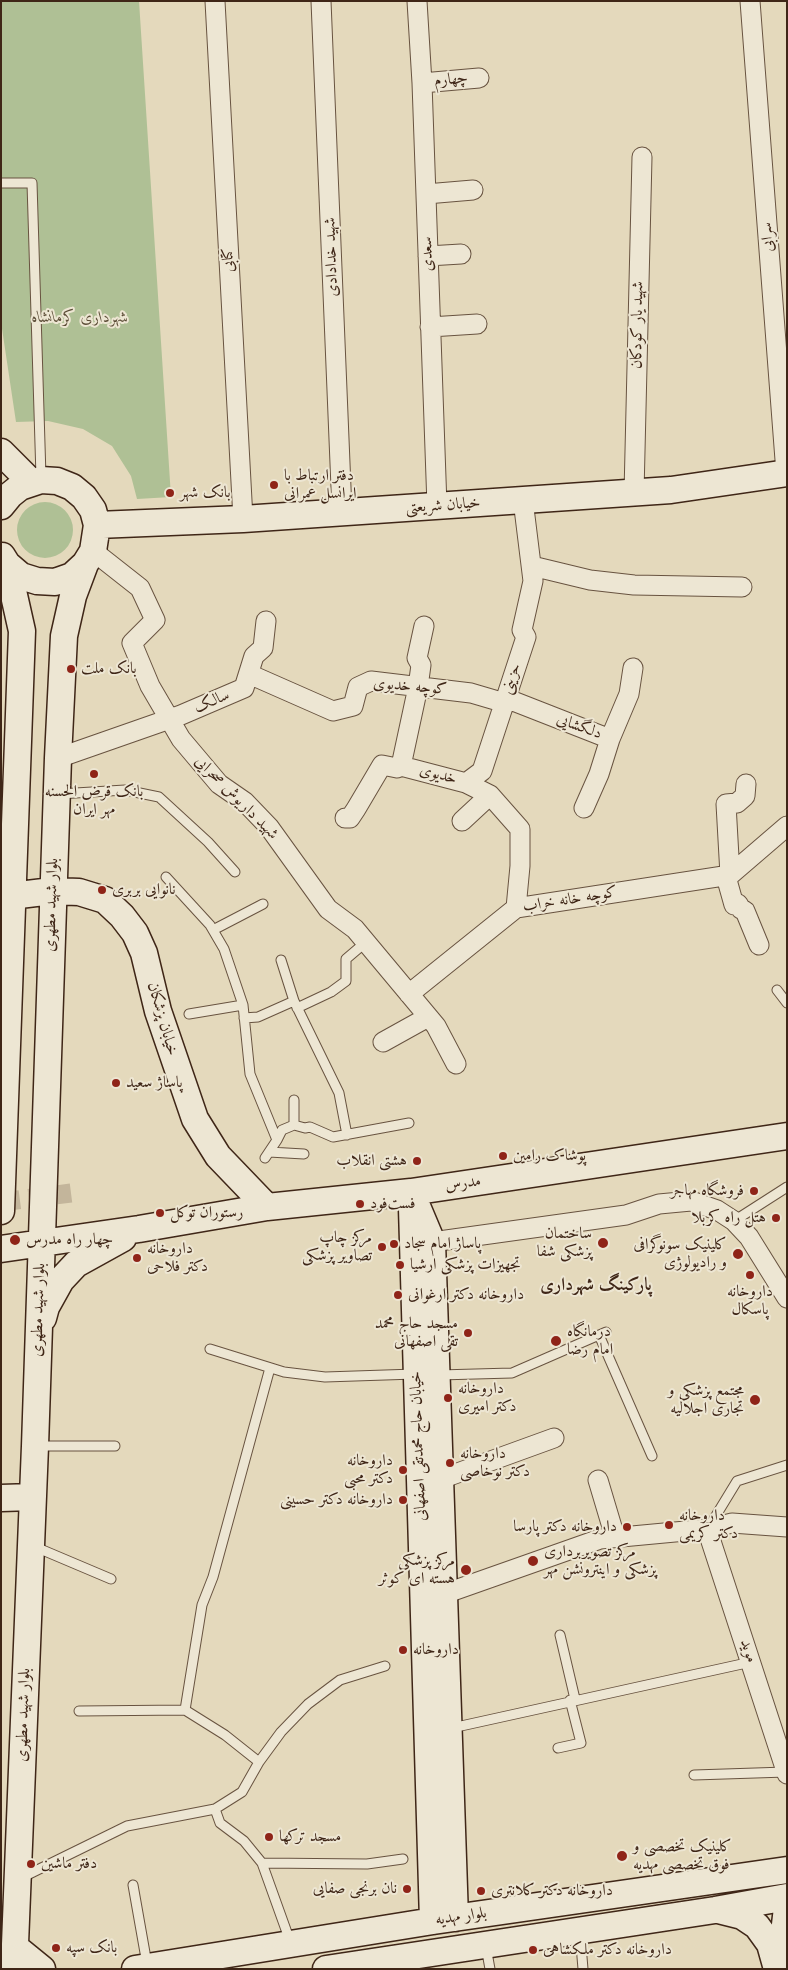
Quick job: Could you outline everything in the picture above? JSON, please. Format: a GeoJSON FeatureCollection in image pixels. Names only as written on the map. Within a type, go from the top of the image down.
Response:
{"type":"FeatureCollection","features":[{"type":"Feature","properties":{"kind":"main road"},"geometry":{"type":"LineString","coordinates":[[1,452],[36,481]]}},
{"type":"Feature","properties":{"kind":"main road","name":"خیابان شریعتی"},"geometry":{"type":"LineString","coordinates":[[92,547],[243,519],[671,490],[786,473]]}},
{"type":"Feature","properties":{"kind":"main road"},"geometry":{"type":"LineString","coordinates":[[1,505],[10,495],[36,481],[57,481],[72,487],[84,497],[93,510],[92,547],[72,576],[55,582],[37,582],[20,576],[4,559]]}},
{"type":"Feature","properties":{"kind":"main road","name":"بلوار شهید مطهری"},"geometry":{"type":"LineString","coordinates":[[14,1958],[18,1880],[12,1723],[31,1545],[52,891],[64,636],[73,596],[92,547]]}},
{"type":"Feature","properties":{"kind":"main road"},"geometry":{"type":"LineString","coordinates":[[1,1211],[6,898],[22,631],[4,559]]}},
{"type":"Feature","properties":{"kind":"main road","name":"خیابان پزشکان"},"geometry":{"type":"LineString","coordinates":[[6,898],[52,891],[79,892],[105,900],[122,916],[135,933],[144,953],[158,1011],[195,1119],[218,1156],[267,1207]]}},
{"type":"Feature","properties":{"kind":"main road","name":"مدرس"},"geometry":{"type":"LineString","coordinates":[[1,1249],[139,1229],[267,1207],[412,1192],[787,1136]]}},
{"type":"Feature","properties":{"kind":"main road","name":"خیابان حاج محمدتقی اصفهانی"},"geometry":{"type":"LineString","coordinates":[[412,1192],[432,1242],[427,1374],[444,1909]]}},
{"type":"Feature","properties":{"kind":"main road","name":"خیابان حاج محمدتقی اصفهانی"},"geometry":{"type":"LineString","coordinates":[[412,1192],[427,1374],[441,1479],[444,1594],[444,1909]]}},
{"type":"Feature","properties":{"kind":"main road"},"geometry":{"type":"LineString","coordinates":[[38,1334],[46,1307],[61,1280],[76,1264],[139,1229]]}},
{"type":"Feature","properties":{"kind":"main road"},"geometry":{"type":"LineString","coordinates":[[1,1498],[33,1497]]}},
{"type":"Feature","properties":{"kind":"main road","name":"بلوار مهدیه"},"geometry":{"type":"LineString","coordinates":[[141,1968],[291,1944],[444,1909],[782,1867]]}},
{"type":"Feature","properties":{"kind":"main road","name":"بلوار مهدیه"},"geometry":{"type":"LineString","coordinates":[[326,1969],[488,1957],[579,1930],[715,1910],[787,1897]]}},
{"type":"Feature","properties":{"kind":"main road"},"geometry":{"type":"LineString","coordinates":[[778,1969],[787,1908]]}},
{"type":"Feature","properties":{"kind":"main road"},"geometry":{"type":"LineString","coordinates":[[715,1910],[742,1916],[756,1926],[770,1944],[778,1969]]}},
{"type":"Feature","properties":{"kind":"main road"},"geometry":{"type":"LineString","coordinates":[[14,1958],[42,1969]]}},
{"type":"Feature","properties":{"kind":"street","name":"کتابی"},"geometry":{"type":"LineString","coordinates":[[215,1],[243,519]]}},
{"type":"Feature","properties":{"kind":"street","name":"شهید خدادادی"},"geometry":{"type":"LineString","coordinates":[[321,1],[342,512]]}},
{"type":"Feature","properties":{"kind":"street","name":"سعدی"},"geometry":{"type":"LineString","coordinates":[[417,1],[422,83],[437,506]]}},
{"type":"Feature","properties":{"kind":"street","name":"سرابی"},"geometry":{"type":"LineString","coordinates":[[750,1],[786,473]]}},
{"type":"Feature","properties":{"kind":"street","name":"چهارم"},"geometry":{"type":"LineString","coordinates":[[422,83],[479,78]]}},
{"type":"Feature","properties":{"kind":"street","name":"شهید یار کودکان"},"geometry":{"type":"LineString","coordinates":[[634,493],[642,157]]}},
{"type":"Feature","properties":{"kind":"street"},"geometry":{"type":"LineString","coordinates":[[426,194],[473,190]]}},
{"type":"Feature","properties":{"kind":"street"},"geometry":{"type":"LineString","coordinates":[[428,256],[461,254]]}},
{"type":"Feature","properties":{"kind":"street"},"geometry":{"type":"LineString","coordinates":[[430,326],[477,324]]}},
{"type":"Feature","properties":{"kind":"street","name":"حزینی"},"geometry":{"type":"LineString","coordinates":[[466,783],[482,771],[526,637],[522,630],[533,580],[523,500]]}},
{"type":"Feature","properties":{"kind":"street","name":"شهید داریوش صحرایی"},"geometry":{"type":"LineString","coordinates":[[92,547],[140,588],[155,620],[132,643],[150,686],[168,720],[181,739],[219,784],[244,802],[269,827],[328,909],[355,929],[436,1026],[456,1064]]}},
{"type":"Feature","properties":{"kind":"street"},"geometry":{"type":"LineString","coordinates":[[532,566],[590,580],[634,585],[742,587]]}},
{"type":"Feature","properties":{"kind":"street","name":"سالک"},"geometry":{"type":"LineString","coordinates":[[58,758],[168,720],[244,688],[254,656],[263,648],[266,621]]}},
{"type":"Feature","properties":{"kind":"street","name":"خدیوی"},"geometry":{"type":"LineString","coordinates":[[424,626],[417,658],[421,665],[418,687],[401,766],[466,783],[490,795],[520,830],[520,866],[516,908]]}},
{"type":"Feature","properties":{"kind":"street","name":"دلگشایی"},"geometry":{"type":"LineString","coordinates":[[504,702],[513,701],[610,739],[629,694],[633,668]]}},
{"type":"Feature","properties":{"kind":"street","name":"کوچه خدیوی"},"geometry":{"type":"LineString","coordinates":[[249,674],[333,712],[353,706],[358,687],[371,681],[471,693],[504,702]]}},
{"type":"Feature","properties":{"kind":"street"},"geometry":{"type":"LineString","coordinates":[[584,808],[599,774],[610,739]]}},
{"type":"Feature","properties":{"kind":"street"},"geometry":{"type":"LineString","coordinates":[[346,818],[350,818],[356,809],[382,764],[397,768],[401,766]]}},
{"type":"Feature","properties":{"kind":"street"},"geometry":{"type":"LineString","coordinates":[[746,784],[746,796],[737,803],[726,804],[730,875],[728,880],[734,905],[738,904],[740,909],[746,911],[759,945]]}},
{"type":"Feature","properties":{"kind":"street"},"geometry":{"type":"LineString","coordinates":[[462,821],[490,795]]}},
{"type":"Feature","properties":{"kind":"street"},"geometry":{"type":"LineString","coordinates":[[730,875],[787,826]]}},
{"type":"Feature","properties":{"kind":"street","name":"کوچه خانه خراب"},"geometry":{"type":"LineString","coordinates":[[410,994],[516,908],[730,875]]}},
{"type":"Feature","properties":{"kind":"street"},"geometry":{"type":"LineString","coordinates":[[383,1042],[428,1016]]}},
{"type":"Feature","properties":{"kind":"street"},"geometry":{"type":"LineString","coordinates":[[432,1242],[626,1215],[674,1201],[703,1203],[734,1221],[749,1237],[786,1296]]}},
{"type":"Feature","properties":{"kind":"street"},"geometry":{"type":"LineString","coordinates":[[441,1479],[554,1438]]}},
{"type":"Feature","properties":{"kind":"street"},"geometry":{"type":"LineString","coordinates":[[598,1480],[615,1538]]}},
{"type":"Feature","properties":{"kind":"street"},"geometry":{"type":"LineString","coordinates":[[444,1594],[600,1539],[707,1529],[732,1523],[787,1527]]}},
{"type":"Feature","properties":{"kind":"street","name":"موید"},"geometry":{"type":"LineString","coordinates":[[707,1529],[786,1773]]}},
{"type":"Feature","properties":{"kind":"lane"},"geometry":{"type":"LineString","coordinates":[[1,183],[32,183],[36,481]]}},
{"type":"Feature","properties":{"kind":"lane"},"geometry":{"type":"LineString","coordinates":[[56,794],[125,790],[159,797],[208,842],[235,872]]}},
{"type":"Feature","properties":{"kind":"lane"},"geometry":{"type":"LineString","coordinates":[[166,876],[213,930],[224,949],[243,1005],[250,1074],[277,1140]]}},
{"type":"Feature","properties":{"kind":"lane"},"geometry":{"type":"LineString","coordinates":[[213,930],[263,904]]}},
{"type":"Feature","properties":{"kind":"lane"},"geometry":{"type":"LineString","coordinates":[[244,1018],[258,1017],[331,992],[346,981],[346,959],[366,942]]}},
{"type":"Feature","properties":{"kind":"lane"},"geometry":{"type":"LineString","coordinates":[[281,960],[296,1005],[339,1093],[347,1135]]}},
{"type":"Feature","properties":{"kind":"lane"},"geometry":{"type":"LineString","coordinates":[[777,990],[787,1003]]}},
{"type":"Feature","properties":{"kind":"lane"},"geometry":{"type":"LineString","coordinates":[[189,1014],[243,1005]]}},
{"type":"Feature","properties":{"kind":"lane"},"geometry":{"type":"LineString","coordinates":[[294,1100],[294,1125]]}},
{"type":"Feature","properties":{"kind":"lane"},"geometry":{"type":"LineString","coordinates":[[304,1154],[267,1155],[282,1130],[294,1125],[304,1128],[310,1127],[333,1137],[409,1123]]}},
{"type":"Feature","properties":{"kind":"lane"},"geometry":{"type":"LineString","coordinates":[[734,1221],[787,1187]]}},
{"type":"Feature","properties":{"kind":"lane"},"geometry":{"type":"LineString","coordinates":[[210,1349],[270,1368],[325,1377],[512,1373],[603,1333],[652,1456]]}},
{"type":"Feature","properties":{"kind":"lane"},"geometry":{"type":"LineString","coordinates":[[184,1710],[202,1605],[213,1577],[270,1368]]}},
{"type":"Feature","properties":{"kind":"lane"},"geometry":{"type":"LineString","coordinates":[[34,1446],[115,1446]]}},
{"type":"Feature","properties":{"kind":"lane"},"geometry":{"type":"LineString","coordinates":[[707,1529],[737,1482],[787,1465]]}},
{"type":"Feature","properties":{"kind":"lane"},"geometry":{"type":"LineString","coordinates":[[31,1545],[111,1579]]}},
{"type":"Feature","properties":{"kind":"lane"},"geometry":{"type":"LineString","coordinates":[[558,1748],[581,1743],[560,1636]]}},
{"type":"Feature","properties":{"kind":"lane"},"geometry":{"type":"LineString","coordinates":[[461,1726],[751,1662]]}},
{"type":"Feature","properties":{"kind":"lane"},"geometry":{"type":"LineString","coordinates":[[18,1880],[127,1826],[215,1809],[242,1792],[259,1762],[281,1732],[308,1704],[340,1680],[385,1666]]}},
{"type":"Feature","properties":{"kind":"lane"},"geometry":{"type":"LineString","coordinates":[[79,1711],[184,1710],[225,1735],[259,1762]]}},
{"type":"Feature","properties":{"kind":"lane"},"geometry":{"type":"LineString","coordinates":[[694,1775],[786,1773]]}},
{"type":"Feature","properties":{"kind":"lane"},"geometry":{"type":"LineString","coordinates":[[215,1809],[220,1823],[244,1841],[262,1863],[291,1944]]}},
{"type":"Feature","properties":{"kind":"lane"},"geometry":{"type":"LineString","coordinates":[[262,1863],[367,1864],[402,1859]]}},
{"type":"Feature","properties":{"kind":"lane"},"geometry":{"type":"LineString","coordinates":[[133,1885],[141,1968]]}},
{"type":"Feature","properties":{"kind":"lane"},"geometry":{"type":"LineString","coordinates":[[579,1930],[583,1969]]}},
{"type":"Feature","properties":{"kind":"green space","name":"شهرداری کرمانشاه"},"geometry":{"type":"Polygon","coordinates":[[[1,1],[139,1],[171,497],[137,499],[131,476],[112,446],[83,429],[48,421],[16,422],[1,322],[1,1]]]}},
{"type":"Feature","properties":{"kind":"green space"},"geometry":{"type":"Polygon","coordinates":[[[45,502],[60,507],[68,515],[73,530],[68,545],[60,553],[45,558],[30,553],[22,545],[17,530],[22,515],[30,507],[45,502]]]}},
{"type":"Feature","properties":{"kind":"tunnel"},"geometry":{"type":"LineString","coordinates":[[1,1202],[71,1193]]}},
{"type":"Feature","properties":{"kind":"place","name":"دفتر ارتباط با ایرانسل عمرانی"},"geometry":{"type":"Point","coordinates":[274,485]}},
{"type":"Feature","properties":{"kind":"place","name":"بانک شهر"},"geometry":{"type":"Point","coordinates":[170,493]}},
{"type":"Feature","properties":{"kind":"place","name":"بانک ملت"},"geometry":{"type":"Point","coordinates":[71,669]}},
{"type":"Feature","properties":{"kind":"place","name":"بانک قرض الحسنه مهر ایران"},"geometry":{"type":"Point","coordinates":[94,774]}},
{"type":"Feature","properties":{"kind":"place","name":"نانوایی بربری"},"geometry":{"type":"Point","coordinates":[102,890]}},
{"type":"Feature","properties":{"kind":"place","name":"پاساژ سعید"},"geometry":{"type":"Point","coordinates":[116,1083]}},
{"type":"Feature","properties":{"kind":"place","name":"پوشاک رامین"},"geometry":{"type":"Point","coordinates":[503,1156]}},
{"type":"Feature","properties":{"kind":"place","name":"هشتی انقلاب"},"geometry":{"type":"Point","coordinates":[417,1161]}},
{"type":"Feature","properties":{"kind":"place","name":"فروشگاه مهاجر"},"geometry":{"type":"Point","coordinates":[754,1191]}},
{"type":"Feature","properties":{"kind":"place","name":"فست‌فود"},"geometry":{"type":"Point","coordinates":[360,1204]}},
{"type":"Feature","properties":{"kind":"place","name":"رستوران توکل"},"geometry":{"type":"Point","coordinates":[160,1213]}},
{"type":"Feature","properties":{"kind":"place","name":"هتل راه کربلا"},"geometry":{"type":"Point","coordinates":[776,1218]}},
{"type":"Feature","properties":{"kind":"place","name":"چهار راه مدرس"},"geometry":{"type":"Point","coordinates":[15,1240]}},
{"type":"Feature","properties":{"kind":"place","name":"ساختمان پزشکی شفا"},"geometry":{"type":"Point","coordinates":[603,1243]}},
{"type":"Feature","properties":{"kind":"place","name":"پاساژ امام سجاد"},"geometry":{"type":"Point","coordinates":[394,1244]}},
{"type":"Feature","properties":{"kind":"place","name":"مرکز چاپ تصاویر پزشکی"},"geometry":{"type":"Point","coordinates":[382,1247]}},
{"type":"Feature","properties":{"kind":"place","name":"کلینیک سونوگرافی و رادیولوژی"},"geometry":{"type":"Point","coordinates":[738,1254]}},
{"type":"Feature","properties":{"kind":"place","name":"داروخانه دکتر فلاحی"},"geometry":{"type":"Point","coordinates":[137,1258]}},
{"type":"Feature","properties":{"kind":"place","name":"تجهیزات پزشکی ارشیا"},"geometry":{"type":"Point","coordinates":[400,1265]}},
{"type":"Feature","properties":{"kind":"place","name":"داروخانه پاسکال"},"geometry":{"type":"Point","coordinates":[750,1275]}},
{"type":"Feature","properties":{"kind":"place","name":"داروخانه دکتر ارغوانی"},"geometry":{"type":"Point","coordinates":[398,1295]}},
{"type":"Feature","properties":{"kind":"place","name":"مسجد حاج محمد تقی اصفهانی"},"geometry":{"type":"Point","coordinates":[468,1333]}},
{"type":"Feature","properties":{"kind":"place","name":"درمانگاه امام رضا"},"geometry":{"type":"Point","coordinates":[556,1341]}},
{"type":"Feature","properties":{"kind":"place","name":"داروخانه دکتر امیری"},"geometry":{"type":"Point","coordinates":[448,1398]}},
{"type":"Feature","properties":{"kind":"place","name":"مجتمع پزشکی و تجاری اجلالیه"},"geometry":{"type":"Point","coordinates":[755,1400]}},
{"type":"Feature","properties":{"kind":"place","name":"داروخانه دکتر نوخاصی"},"geometry":{"type":"Point","coordinates":[450,1463]}},
{"type":"Feature","properties":{"kind":"place","name":"داروخانه دکتر محبی"},"geometry":{"type":"Point","coordinates":[403,1470]}},
{"type":"Feature","properties":{"kind":"place","name":"داروخانه دکتر حسینی"},"geometry":{"type":"Point","coordinates":[403,1500]}},
{"type":"Feature","properties":{"kind":"place","name":"داروخانه دکتر کریمی"},"geometry":{"type":"Point","coordinates":[669,1525]}},
{"type":"Feature","properties":{"kind":"place","name":"داروخانه دکتر پارسا"},"geometry":{"type":"Point","coordinates":[627,1527]}},
{"type":"Feature","properties":{"kind":"place","name":"مرکز تصویربرداری پزشکی و اینترونشن مهر"},"geometry":{"type":"Point","coordinates":[533,1561]}},
{"type":"Feature","properties":{"kind":"place","name":"مرکز پزشکی هسته ای کوثر"},"geometry":{"type":"Point","coordinates":[466,1570]}},
{"type":"Feature","properties":{"kind":"place","name":"داروخانه"},"geometry":{"type":"Point","coordinates":[403,1650]}},
{"type":"Feature","properties":{"kind":"place","name":"مسجد ترکها"},"geometry":{"type":"Point","coordinates":[269,1837]}},
{"type":"Feature","properties":{"kind":"place","name":"کلینیک تخصصی و فوق تخصصی مهدیه"},"geometry":{"type":"Point","coordinates":[622,1856]}},
{"type":"Feature","properties":{"kind":"place","name":"دفتر ماشین"},"geometry":{"type":"Point","coordinates":[31,1864]}},
{"type":"Feature","properties":{"kind":"place","name":"نان برنجی صفایی"},"geometry":{"type":"Point","coordinates":[407,1889]}},
{"type":"Feature","properties":{"kind":"place","name":"داروخانه دکتر کلانتری"},"geometry":{"type":"Point","coordinates":[481,1891]}},
{"type":"Feature","properties":{"kind":"place","name":"بانک سپه"},"geometry":{"type":"Point","coordinates":[56,1948]}},
{"type":"Feature","properties":{"kind":"place","name":"داروخانه دکتر ملکشاهی"},"geometry":{"type":"Point","coordinates":[533,1950]}},
{"type":"Feature","properties":{"kind":"district","name":"پارکینگ شهرداری"},"geometry":{"type":"Point","coordinates":[596,1286]}}]}
